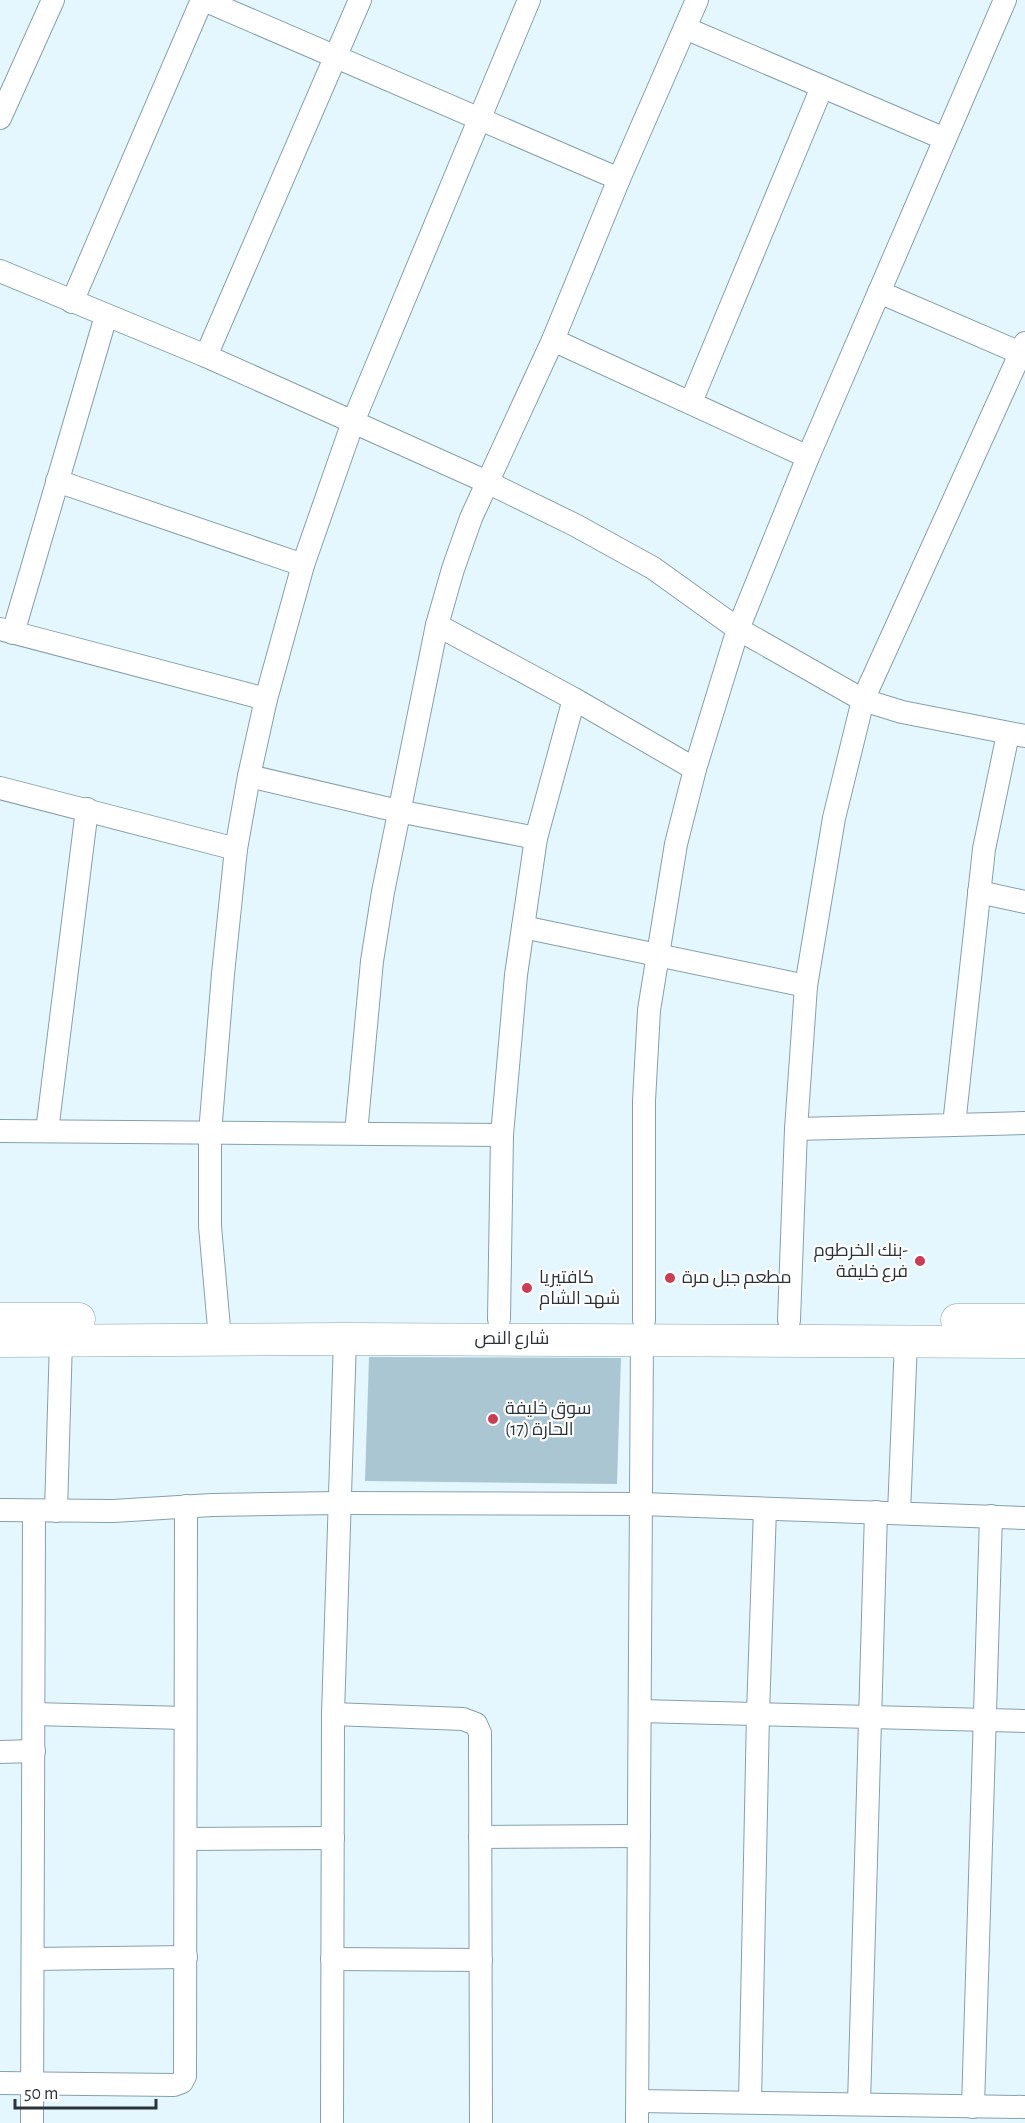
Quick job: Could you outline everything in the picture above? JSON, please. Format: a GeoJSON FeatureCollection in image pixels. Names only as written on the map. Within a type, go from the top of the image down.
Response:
{"type":"FeatureCollection","features":[{"type":"Feature","properties":{"kind":"main road","name":"شارع النص"},"geometry":{"type":"LineString","coordinates":[[0,1319],[219,1329],[345,1339],[643,1329],[789,1320],[1025,1320]]}},
{"type":"Feature","properties":{"kind":"main road","name":"شارع النص"},"geometry":{"type":"LineString","coordinates":[[0,1341],[61,1340],[219,1329],[499,1319],[643,1329],[906,1341],[1025,1342]]}},
{"type":"Feature","properties":{"kind":"street"},"geometry":{"type":"LineString","coordinates":[[0,118],[52,0]]}},
{"type":"Feature","properties":{"kind":"street"},"geometry":{"type":"LineString","coordinates":[[72,302],[203,0],[619,179]]}},
{"type":"Feature","properties":{"kind":"street"},"geometry":{"type":"LineString","coordinates":[[206,356],[360,0]]}},
{"type":"Feature","properties":{"kind":"street"},"geometry":{"type":"LineString","coordinates":[[219,1329],[210,1226],[210,1133],[236,849],[266,699],[303,565],[353,422],[529,0]]}},
{"type":"Feature","properties":{"kind":"street"},"geometry":{"type":"LineString","coordinates":[[356,1133],[372,961],[384,883],[437,625],[456,558],[486,482],[553,340],[619,179],[697,0]]}},
{"type":"Feature","properties":{"kind":"street"},"geometry":{"type":"LineString","coordinates":[[1005,0],[808,457],[738,629],[695,769],[676,844],[656,956],[649,1010],[644,1101],[638,2112],[750,2102],[780,2113],[860,2104],[924,2114],[973,2107],[1025,2107]]}},
{"type":"Feature","properties":{"kind":"street"},"geometry":{"type":"LineString","coordinates":[[685,28],[945,139]]}},
{"type":"Feature","properties":{"kind":"street"},"geometry":{"type":"LineString","coordinates":[[691,402],[822,87]]}},
{"type":"Feature","properties":{"kind":"street"},"geometry":{"type":"LineString","coordinates":[[0,271],[206,356],[486,482],[606,541],[653,568],[738,629],[863,700],[902,712],[1017,735],[984,849],[954,1125]]}},
{"type":"Feature","properties":{"kind":"street"},"geometry":{"type":"LineString","coordinates":[[789,1320],[796,1129],[807,986],[834,818],[863,700],[1024,350],[879,292]]}},
{"type":"Feature","properties":{"kind":"street"},"geometry":{"type":"LineString","coordinates":[[106,316],[57,481],[6,631],[266,699]]}},
{"type":"Feature","properties":{"kind":"street"},"geometry":{"type":"LineString","coordinates":[[553,340],[808,457]]}},
{"type":"Feature","properties":{"kind":"street"},"geometry":{"type":"LineString","coordinates":[[57,481],[303,565]]}},
{"type":"Feature","properties":{"kind":"street"},"geometry":{"type":"LineString","coordinates":[[437,625],[574,699],[695,769]]}},
{"type":"Feature","properties":{"kind":"street"},"geometry":{"type":"LineString","coordinates":[[499,1319],[502,1135],[513,1000],[536,838],[574,699]]}},
{"type":"Feature","properties":{"kind":"street"},"geometry":{"type":"LineString","coordinates":[[249,777],[398,811],[536,838]]}},
{"type":"Feature","properties":{"kind":"street"},"geometry":{"type":"LineString","coordinates":[[0,788],[236,849]]}},
{"type":"Feature","properties":{"kind":"street"},"geometry":{"type":"LineString","coordinates":[[47,1131],[87,809]]}},
{"type":"Feature","properties":{"kind":"street"},"geometry":{"type":"LineString","coordinates":[[979,892],[1025,902]]}},
{"type":"Feature","properties":{"kind":"street"},"geometry":{"type":"LineString","coordinates":[[523,927],[807,986]]}},
{"type":"Feature","properties":{"kind":"street"},"geometry":{"type":"LineString","coordinates":[[796,1129],[1025,1123]]}},
{"type":"Feature","properties":{"kind":"street"},"geometry":{"type":"LineString","coordinates":[[0,1131],[502,1135]]}},
{"type":"Feature","properties":{"kind":"street"},"geometry":{"type":"LineString","coordinates":[[332,2123],[333,1714],[345,1339]]}},
{"type":"Feature","properties":{"kind":"street"},"geometry":{"type":"LineString","coordinates":[[32,2123],[34,1714],[45,1511],[61,1340]]}},
{"type":"Feature","properties":{"kind":"street"},"geometry":{"type":"LineString","coordinates":[[899,1513],[906,1341]]}},
{"type":"Feature","properties":{"kind":"street"},"geometry":{"type":"LineString","coordinates":[[0,1510],[113,1511],[186,1506],[338,1503],[642,1504],[1025,1518]]}},
{"type":"Feature","properties":{"kind":"street"},"geometry":{"type":"LineString","coordinates":[[0,2083],[174,2085],[182,2082],[185,2076],[186,1506]]}},
{"type":"Feature","properties":{"kind":"street"},"geometry":{"type":"LineString","coordinates":[[750,2102],[758,1713],[765,1509]]}},
{"type":"Feature","properties":{"kind":"street"},"geometry":{"type":"LineString","coordinates":[[860,2104],[876,1512]]}},
{"type":"Feature","properties":{"kind":"street"},"geometry":{"type":"LineString","coordinates":[[973,2107],[992,1516]]}},
{"type":"Feature","properties":{"kind":"street"},"geometry":{"type":"LineString","coordinates":[[640,1711],[1025,1721]]}},
{"type":"Feature","properties":{"kind":"street"},"geometry":{"type":"LineString","coordinates":[[34,1714],[185,1718]]}},
{"type":"Feature","properties":{"kind":"street"},"geometry":{"type":"LineString","coordinates":[[333,1714],[463,1719],[476,1724],[481,1743],[481,2123]]}},
{"type":"Feature","properties":{"kind":"street"},"geometry":{"type":"LineString","coordinates":[[0,1752],[34,1751]]}},
{"type":"Feature","properties":{"kind":"street"},"geometry":{"type":"LineString","coordinates":[[480,1837],[639,1836]]}},
{"type":"Feature","properties":{"kind":"street"},"geometry":{"type":"LineString","coordinates":[[186,1839],[333,1838]]}},
{"type":"Feature","properties":{"kind":"street"},"geometry":{"type":"LineString","coordinates":[[33,1959],[186,1958]]}},
{"type":"Feature","properties":{"kind":"street"},"geometry":{"type":"LineString","coordinates":[[332,1959],[481,1960]]}},
{"type":"Feature","properties":{"kind":"building","name":"سوق خليفة الحارة (17)"},"geometry":{"type":"Polygon","coordinates":[[[369,1357],[621,1358],[617,1484],[365,1481],[369,1357]]]}},
{"type":"Feature","properties":{"kind":"place","name":"بنك الخرطوم- فرع خليفة"},"geometry":{"type":"Point","coordinates":[920,1261]}},
{"type":"Feature","properties":{"kind":"place","name":"مطعم جبل مرة"},"geometry":{"type":"Point","coordinates":[670,1278]}},
{"type":"Feature","properties":{"kind":"place","name":"كافتيريا شهد الشام"},"geometry":{"type":"Point","coordinates":[527,1288]}},
{"type":"Feature","properties":{"kind":"place","name":"سوق خليفة الحارة (17)"},"geometry":{"type":"Point","coordinates":[493,1419]}}]}
